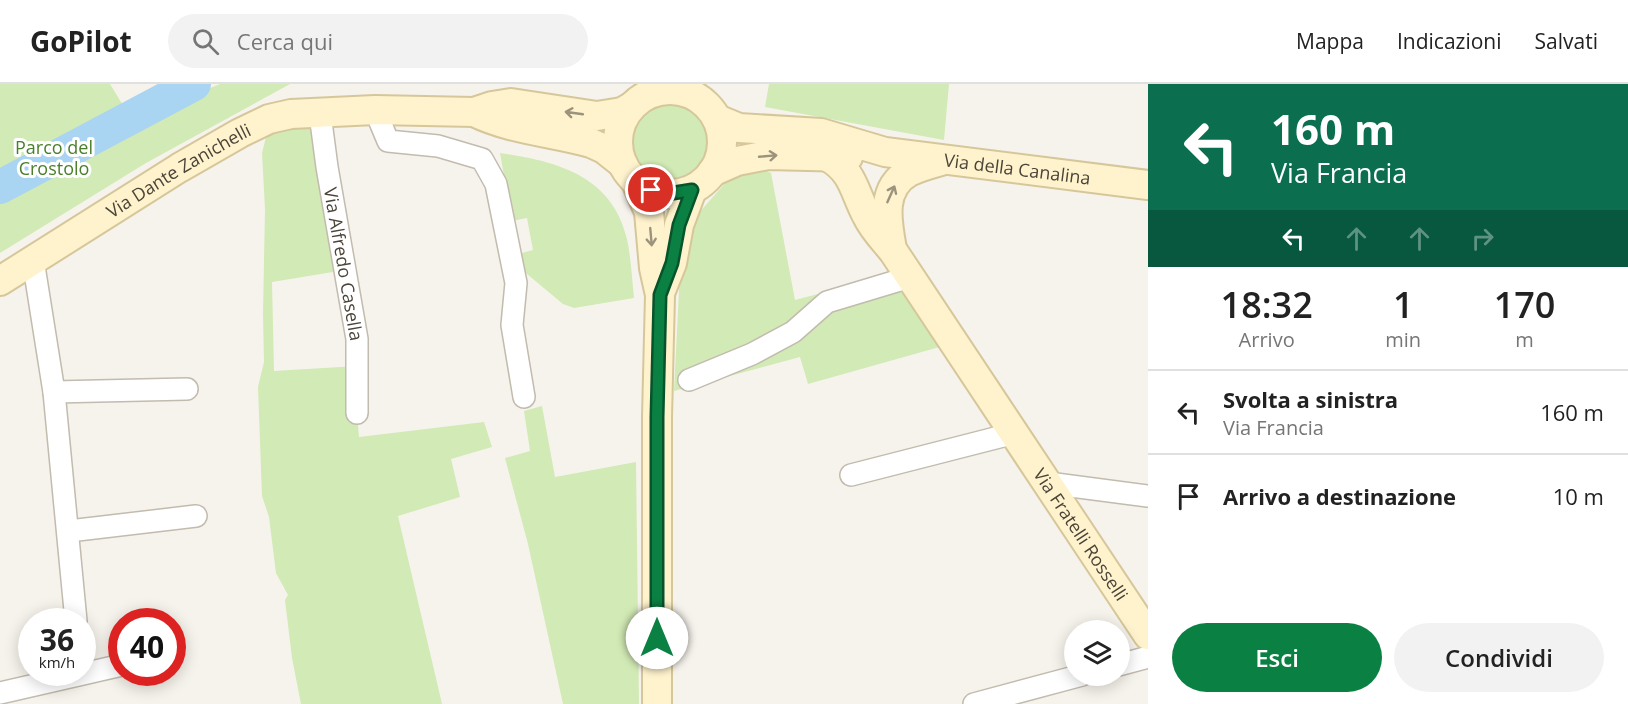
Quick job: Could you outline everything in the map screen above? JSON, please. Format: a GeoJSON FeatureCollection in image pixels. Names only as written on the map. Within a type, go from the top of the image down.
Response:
{"type":"FeatureCollection","features":[{"type":"Feature","properties":{"kind":"street"},"geometry":{"type":"LineString","coordinates":[[474,112],[511,103],[597,116],[622,112],[637,98],[657,91],[689,89],[706,105],[717,119],[722,146],[717,164],[702,181],[679,225],[672,263],[660,295]]}},
{"type":"Feature","properties":{"kind":"street"},"geometry":{"type":"LineString","coordinates":[[637,98],[622,123],[618,141],[629,173],[649,212],[654,268],[660,295],[657,417],[657,704]]}},
{"type":"Feature","properties":{"kind":"street"},"geometry":{"type":"LineString","coordinates":[[375,111],[388,141],[438,146],[482,159],[496,184],[516,283],[512,325],[525,397]]}},
{"type":"Feature","properties":{"kind":"street","name":"Via Dante Zanichelli"},"geometry":{"type":"LineString","coordinates":[[0,281],[179,168],[269,119],[291,114],[375,111],[474,112]]}},
{"type":"Feature","properties":{"kind":"street"},"geometry":{"type":"LineString","coordinates":[[474,112],[491,121],[591,143],[604,149],[651,190],[667,194],[702,181]]}},
{"type":"Feature","properties":{"kind":"street","name":"Via Alfredo Casella"},"geometry":{"type":"LineString","coordinates":[[320,114],[357,339],[357,413]]}},
{"type":"Feature","properties":{"kind":"street","name":"Via della Canalina"},"geometry":{"type":"LineString","coordinates":[[717,119],[739,128],[821,134],[885,152],[1148,185]]}},
{"type":"Feature","properties":{"kind":"street","name":"Via della Canalina"},"geometry":{"type":"LineString","coordinates":[[702,181],[737,161],[768,155],[845,158],[885,152]]}},
{"type":"Feature","properties":{"kind":"street","name":"Via Fratelli Rosselli"},"geometry":{"type":"LineString","coordinates":[[828,157],[839,163],[849,173],[868,218],[893,251],[1144,624]]}},
{"type":"Feature","properties":{"kind":"street","name":"Via Fratelli Rosselli"},"geometry":{"type":"LineString","coordinates":[[893,251],[886,208],[894,186],[907,173],[945,160]]}},
{"type":"Feature","properties":{"kind":"street"},"geometry":{"type":"LineString","coordinates":[[33,260],[54,392],[75,608]]}},
{"type":"Feature","properties":{"kind":"street"},"geometry":{"type":"LineString","coordinates":[[689,380],[752,354],[793,332],[827,302],[910,277]]}},
{"type":"Feature","properties":{"kind":"street"},"geometry":{"type":"LineString","coordinates":[[54,392],[187,389]]}},
{"type":"Feature","properties":{"kind":"street"},"geometry":{"type":"LineString","coordinates":[[851,475],[1015,433]]}},
{"type":"Feature","properties":{"kind":"street"},"geometry":{"type":"LineString","coordinates":[[1047,483],[1148,496]]}},
{"type":"Feature","properties":{"kind":"street"},"geometry":{"type":"LineString","coordinates":[[69,531],[196,516]]}},
{"type":"Feature","properties":{"kind":"street"},"geometry":{"type":"LineString","coordinates":[[1130,662],[1148,657]]}},
{"type":"Feature","properties":{"kind":"street"},"geometry":{"type":"LineString","coordinates":[[974,704],[1064,680]]}},
{"type":"Feature","properties":{"kind":"street"},"geometry":{"type":"LineString","coordinates":[[0,693],[28,686]]}},
{"type":"Feature","properties":{"kind":"green space","name":"Parco del Crostolo"},"geometry":{"type":"Polygon","coordinates":[[[0,84],[110,84],[132,120],[220,84],[290,84],[146,163],[0,253],[0,84]]]}},
{"type":"Feature","properties":{"kind":"green space"},"geometry":{"type":"Polygon","coordinates":[[[769,84],[949,84],[944,140],[765,107],[769,84]]]}},
{"type":"Feature","properties":{"kind":"green space"},"geometry":{"type":"Polygon","coordinates":[[[660,102],[676,102],[690,108],[701,119],[707,133],[707,149],[701,163],[690,174],[676,180],[660,180],[646,174],[635,163],[629,149],[629,133],[635,119],[646,108],[660,102]]]}},
{"type":"Feature","properties":{"kind":"green space"},"geometry":{"type":"Polygon","coordinates":[[[320,114],[345,270],[272,282],[274,371],[357,366],[359,437],[484,422],[492,447],[451,459],[460,497],[398,516],[442,704],[301,704],[292,658],[285,600],[288,595],[276,573],[269,517],[262,496],[258,387],[264,362],[265,209],[262,153],[267,133],[320,114]]]}},
{"type":"Feature","properties":{"kind":"green space"},"geometry":{"type":"Polygon","coordinates":[[[500,153],[561,167],[595,186],[609,200],[620,217],[627,239],[634,298],[574,308],[563,304],[527,274],[518,254],[533,250],[527,218],[512,221],[500,153]]]}},
{"type":"Feature","properties":{"kind":"green space"},"geometry":{"type":"Polygon","coordinates":[[[758,167],[771,173],[795,300],[898,273],[943,346],[808,384],[800,357],[674,391],[680,271],[689,224],[727,181],[758,167]]]}},
{"type":"Feature","properties":{"kind":"green space"},"geometry":{"type":"Polygon","coordinates":[[[542,406],[555,477],[636,462],[639,704],[563,704],[528,544],[505,458],[530,451],[524,411],[542,406]]]}},
{"type":"Feature","properties":{"kind":"waterway"},"geometry":{"type":"LineString","coordinates":[[0,187],[194,84]]}},
{"type":"Feature","properties":{"kind":"route"},"geometry":{"type":"LineString","coordinates":[[651,190],[658,193],[675,194],[692,190],[684,207],[672,263],[660,295],[657,417],[657,638]]}}]}
